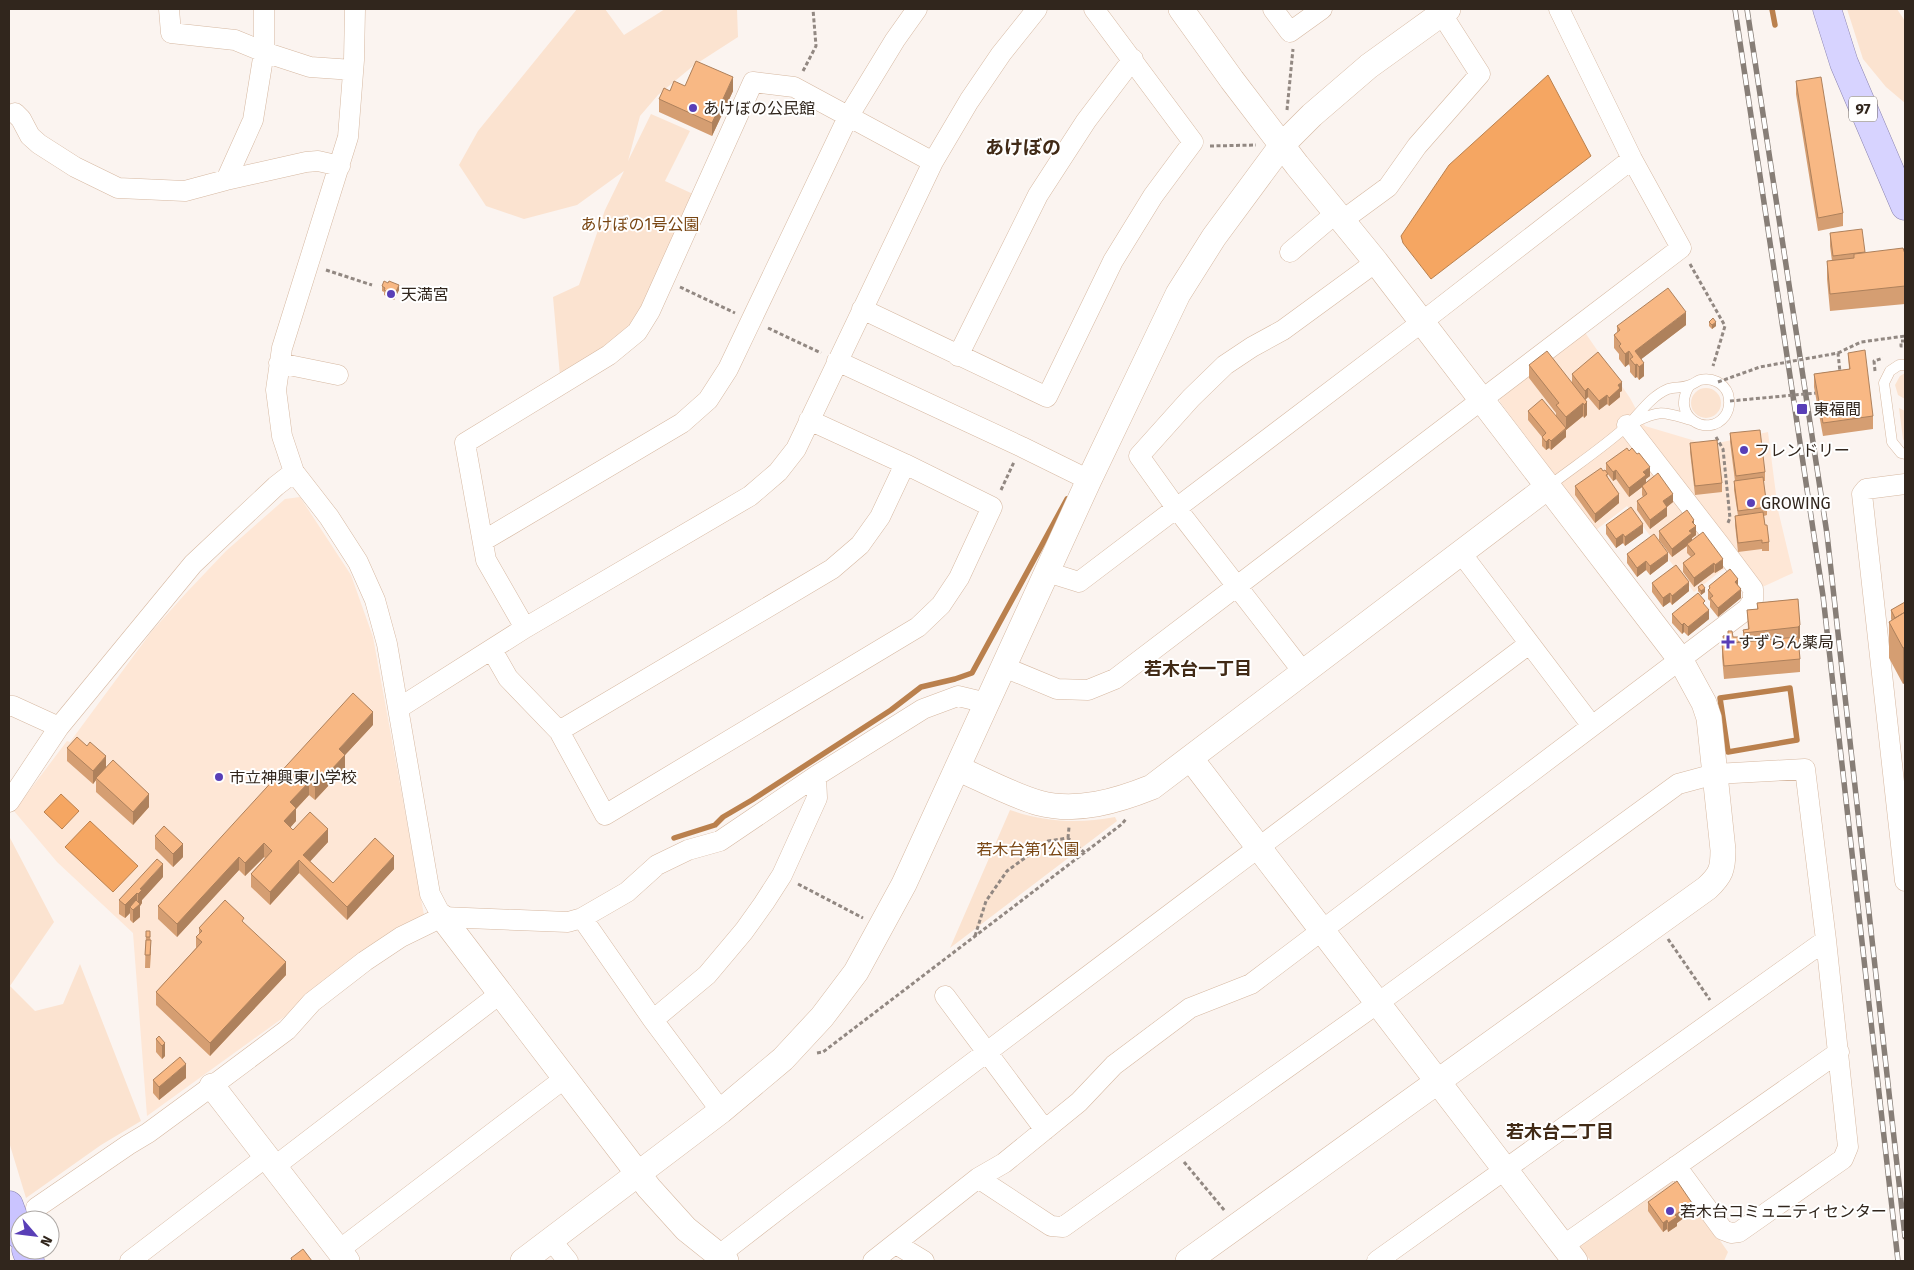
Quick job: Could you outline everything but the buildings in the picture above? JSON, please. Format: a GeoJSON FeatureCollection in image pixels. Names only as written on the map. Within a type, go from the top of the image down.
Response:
{"type":"FeatureCollection","features":[{"type":"Feature","properties":{"kind":"main road","name":"97"},"geometry":{"type":"LineString","coordinates":[[1827,9],[1844,63],[1905,206]]}},
{"type":"Feature","properties":{"kind":"street"},"geometry":{"type":"LineString","coordinates":[[169,9],[171,33],[235,40],[310,67],[353,70]]}},
{"type":"Feature","properties":{"kind":"street"},"geometry":{"type":"LineString","coordinates":[[226,180],[253,120],[264,52],[264,9]]}},
{"type":"Feature","properties":{"kind":"street"},"geometry":{"type":"LineString","coordinates":[[355,9],[348,137],[279,363],[276,390],[282,436],[294,472],[329,517],[358,562],[374,600],[387,644],[430,894],[442,917],[638,1173],[686,1229],[722,1258],[986,1052],[1529,644]]}},
{"type":"Feature","properties":{"kind":"street"},"geometry":{"type":"LineString","coordinates":[[483,542],[682,423],[708,400],[728,369],[848,117],[895,40],[917,9]]}},
{"type":"Feature","properties":{"kind":"street"},"geometry":{"type":"LineString","coordinates":[[399,708],[525,628],[750,496],[778,472],[796,449],[933,162],[969,101],[1001,54],[1037,9]]}},
{"type":"Feature","properties":{"kind":"street"},"geometry":{"type":"LineString","coordinates":[[862,309],[958,356],[1047,396],[1113,261],[1153,196],[1193,142],[1094,9]]}},
{"type":"Feature","properties":{"kind":"street"},"geometry":{"type":"LineString","coordinates":[[1181,9],[1232,80],[1482,398],[1680,659],[1706,710],[1724,850],[1723,867],[1717,878],[1707,888],[1188,1261]]}},
{"type":"Feature","properties":{"kind":"street"},"geometry":{"type":"LineString","coordinates":[[1273,9],[1290,32],[1322,9]]}},
{"type":"Feature","properties":{"kind":"street"},"geometry":{"type":"LineString","coordinates":[[1004,667],[1057,689],[1088,690],[1115,679],[1681,248],[1632,159],[1559,9]]}},
{"type":"Feature","properties":{"kind":"street"},"geometry":{"type":"LineString","coordinates":[[523,1261],[722,1111],[783,1059],[822,1017],[856,972],[904,884],[1047,572],[1178,294],[1214,237],[1282,145],[1312,115],[1369,66],[1445,11],[1480,74],[1417,146],[1388,188],[1340,216],[1290,252]]}},
{"type":"Feature","properties":{"kind":"street"},"geometry":{"type":"LineString","coordinates":[[958,356],[1038,195],[1086,121],[1133,59]]}},
{"type":"Feature","properties":{"kind":"street"},"geometry":{"type":"LineString","coordinates":[[525,628],[486,560],[465,443],[609,355],[637,332],[650,311],[753,82],[794,87],[933,162]]}},
{"type":"Feature","properties":{"kind":"street"},"geometry":{"type":"LineString","coordinates":[[14,113],[22,119],[30,136],[39,144],[75,167],[118,188],[185,192],[226,180],[312,162],[318,161],[340,166]]}},
{"type":"Feature","properties":{"kind":"street"},"geometry":{"type":"LineString","coordinates":[[1047,572],[1079,582],[1422,322],[1632,159]]}},
{"type":"Feature","properties":{"kind":"street"},"geometry":{"type":"LineString","coordinates":[[1304,673],[1177,509],[1139,456],[1191,398],[1225,365],[1283,330],[1376,262]]}},
{"type":"Feature","properties":{"kind":"street"},"geometry":{"type":"LineString","coordinates":[[837,361],[1090,480]]}},
{"type":"Feature","properties":{"kind":"street"},"geometry":{"type":"LineString","coordinates":[[279,363],[338,375]]}},
{"type":"Feature","properties":{"kind":"street"},"geometry":{"type":"LineString","coordinates":[[492,650],[508,678],[559,731],[605,814],[918,627],[941,606],[959,578],[992,506],[809,420]]}},
{"type":"Feature","properties":{"kind":"street"},"geometry":{"type":"LineString","coordinates":[[873,1261],[978,1178],[1004,1163],[1045,1130],[1079,1102],[1114,1064],[1190,1008],[1252,984],[1746,609],[1753,600],[1753,589],[1627,425]]}},
{"type":"Feature","properties":{"kind":"street"},"geometry":{"type":"LineString","coordinates":[[559,731],[832,569],[860,544],[880,517],[905,464]]}},
{"type":"Feature","properties":{"kind":"street"},"geometry":{"type":"LineString","coordinates":[[9,802],[59,727],[193,564],[276,486],[294,472]]}},
{"type":"Feature","properties":{"kind":"street"},"geometry":{"type":"LineString","coordinates":[[1905,484],[1866,489],[1862,494],[1905,881]]}},
{"type":"Feature","properties":{"kind":"street"},"geometry":{"type":"LineString","coordinates":[[957,768],[1007,791],[1040,803],[1069,806],[1092,805],[1126,797],[1152,788],[1549,486]]}},
{"type":"Feature","properties":{"kind":"street"},"geometry":{"type":"LineString","coordinates":[[1460,553],[1592,726]]}},
{"type":"Feature","properties":{"kind":"street"},"geometry":{"type":"LineString","coordinates":[[36,1208],[148,1133],[212,1086],[287,1030],[312,1002],[365,961],[401,937],[442,917],[568,922],[582,918],[627,892],[657,866],[688,850],[720,841],[816,776],[923,709],[958,696],[987,703]]}},
{"type":"Feature","properties":{"kind":"street"},"geometry":{"type":"LineString","coordinates":[[9,706],[14,706],[59,727]]}},
{"type":"Feature","properties":{"kind":"street"},"geometry":{"type":"LineString","coordinates":[[1191,759],[1569,1253],[1676,1166],[1839,1052]]}},
{"type":"Feature","properties":{"kind":"street"},"geometry":{"type":"LineString","coordinates":[[978,1178],[1051,1226],[1063,1228],[1378,1003],[1678,784],[1715,774],[1805,769],[1839,1052],[1848,1147],[1843,1159],[1739,1232],[1731,1233],[1723,1230],[1676,1166]]}},
{"type":"Feature","properties":{"kind":"street"},"geometry":{"type":"LineString","coordinates":[[653,1020],[707,975],[744,931],[782,875],[817,798],[816,776]]}},
{"type":"Feature","properties":{"kind":"street"},"geometry":{"type":"LineString","coordinates":[[582,918],[653,1020],[722,1111]]}},
{"type":"Feature","properties":{"kind":"street"},"geometry":{"type":"LineString","coordinates":[[1377,1261],[1826,940]]}},
{"type":"Feature","properties":{"kind":"street"},"geometry":{"type":"LineString","coordinates":[[130,1261],[270,1162],[501,993]]}},
{"type":"Feature","properties":{"kind":"street"},"geometry":{"type":"LineString","coordinates":[[945,996],[1045,1130]]}},
{"type":"Feature","properties":{"kind":"street"},"geometry":{"type":"LineString","coordinates":[[212,1086],[343,1256],[565,1078]]}},
{"type":"Feature","properties":{"kind":"street"},"geometry":{"type":"LineString","coordinates":[[551,1240],[568,1261]]}},
{"type":"Feature","properties":{"kind":"street"},"geometry":{"type":"LineString","coordinates":[[896,1244],[924,1261]]}},
{"type":"Feature","properties":{"kind":"lane"},"geometry":{"type":"LineString","coordinates":[[1905,365],[1899,365],[1890,370],[1884,383],[1892,442],[1901,453],[1905,454]]}},
{"type":"Feature","properties":{"kind":"lane"},"geometry":{"type":"LineString","coordinates":[[1627,425],[1646,416],[1663,411],[1692,420],[1700,425],[1710,425],[1724,417],[1730,401],[1726,390],[1714,380],[1699,380],[1690,386],[1685,393],[1683,403],[1686,413],[1692,420]]}},
{"type":"Feature","properties":{"kind":"lane"},"geometry":{"type":"LineString","coordinates":[[1549,486],[1627,425],[1652,400],[1668,389],[1690,386]]}},
{"type":"Feature","properties":{"kind":"path"},"geometry":{"type":"LineString","coordinates":[[794,87],[816,46],[813,9]]}},
{"type":"Feature","properties":{"kind":"path"},"geometry":{"type":"LineString","coordinates":[[1290,32],[1294,39],[1291,79]]}},
{"type":"Feature","properties":{"kind":"path"},"geometry":{"type":"LineString","coordinates":[[1681,248],[1725,326],[1714,380],[1760,368],[1838,353],[1861,342],[1905,336]]}},
{"type":"Feature","properties":{"kind":"path"},"geometry":{"type":"LineString","coordinates":[[309,264],[372,285]]}},
{"type":"Feature","properties":{"kind":"path"},"geometry":{"type":"LineString","coordinates":[[1905,341],[1901,341],[1901,346],[1905,346]]}},
{"type":"Feature","properties":{"kind":"path"},"geometry":{"type":"LineString","coordinates":[[1838,353],[1841,376]]}},
{"type":"Feature","properties":{"kind":"path"},"geometry":{"type":"LineString","coordinates":[[1730,401],[1823,392]]}},
{"type":"Feature","properties":{"kind":"path"},"geometry":{"type":"LineString","coordinates":[[1710,425],[1723,449],[1730,518],[1720,545]]}},
{"type":"Feature","properties":{"kind":"path"},"geometry":{"type":"LineString","coordinates":[[992,506],[1022,447]]}},
{"type":"Feature","properties":{"kind":"path"},"geometry":{"type":"LineString","coordinates":[[823,1052],[1122,824],[1128,817]]}},
{"type":"Feature","properties":{"kind":"path"},"geometry":{"type":"LineString","coordinates":[[1068,838],[1069,822]]}},
{"type":"Feature","properties":{"kind":"path"},"geometry":{"type":"LineString","coordinates":[[1068,838],[1084,853]]}},
{"type":"Feature","properties":{"kind":"path"},"geometry":{"type":"LineString","coordinates":[[975,936],[986,901],[1007,871],[1048,841],[1068,838]]}},
{"type":"Feature","properties":{"kind":"path"},"geometry":{"type":"LineString","coordinates":[[782,875],[880,928]]}},
{"type":"Feature","properties":{"kind":"path"},"geometry":{"type":"LineString","coordinates":[[1658,924],[1720,1016]]}},
{"type":"Feature","properties":{"kind":"path"},"geometry":{"type":"LineString","coordinates":[[1173,1148],[1236,1225]]}},
{"type":"Feature","properties":{"kind":"shaded area"},"geometry":{"type":"Polygon","coordinates":[[[1548,75],[1591,156],[1431,279],[1403,243],[1401,236],[1449,165],[1548,75]]]}},
{"type":"Feature","properties":{"kind":"shaded area"},"geometry":{"type":"Polygon","coordinates":[[[1584,331],[1630,398],[1645,426],[1709,445],[1768,432],[1778,510],[1793,573],[1747,594],[1726,567],[1694,592],[1627,506],[1596,530],[1500,402],[1500,395],[1584,331]]]}},
{"type":"Feature","properties":{"kind":"shaded area","name":"市立神興東小学校"},"geometry":{"type":"Polygon","coordinates":[[[300,497],[351,575],[373,637],[424,915],[379,942],[298,1007],[147,1116],[133,933],[57,862],[14,811],[67,741],[70,742],[152,631],[187,592],[226,551],[285,499],[300,497]]]}},
{"type":"Feature","properties":{"kind":"shaded area"},"geometry":{"type":"Polygon","coordinates":[[[61,794],[79,811],[62,829],[44,812],[61,794]]]}},
{"type":"Feature","properties":{"kind":"shaded area"},"geometry":{"type":"Polygon","coordinates":[[[90,821],[138,866],[113,892],[65,847],[90,821]]]}},
{"type":"Feature","properties":{"kind":"green space","name":"あけぼの1号公園"},"geometry":{"type":"Polygon","coordinates":[[[577,9],[605,9],[624,35],[665,9],[737,9],[738,37],[693,66],[658,95],[640,116],[628,161],[651,114],[690,131],[665,181],[693,194],[635,320],[622,334],[560,376],[553,297],[579,285],[605,210],[624,171],[577,205],[524,219],[486,206],[459,165],[478,131],[577,9]]]}},
{"type":"Feature","properties":{"kind":"green space"},"geometry":{"type":"Polygon","coordinates":[[[1847,9],[1897,9],[1905,21],[1905,103],[1886,87],[1863,59],[1847,9]]]}},
{"type":"Feature","properties":{"kind":"green space"},"geometry":{"type":"Polygon","coordinates":[[[1905,373],[1905,399],[1898,395],[1895,385],[1900,376],[1905,373]]]}},
{"type":"Feature","properties":{"kind":"green space"},"geometry":{"type":"Polygon","coordinates":[[[1706,388],[1717,392],[1721,403],[1717,414],[1706,418],[1695,414],[1691,403],[1695,392],[1706,388]]]}},
{"type":"Feature","properties":{"kind":"green space"},"geometry":{"type":"Polygon","coordinates":[[[1899,408],[1905,411],[1905,442],[1903,439],[1899,408]]]}},
{"type":"Feature","properties":{"kind":"green space","name":"若木台第1公園"},"geometry":{"type":"Polygon","coordinates":[[[1010,810],[1062,821],[1088,821],[1115,817],[1117,821],[950,948],[1010,810]]]}},
{"type":"Feature","properties":{"kind":"green space"},"geometry":{"type":"Polygon","coordinates":[[[9,836],[54,922],[10,986],[35,1011],[63,1004],[80,964],[141,1121],[101,1145],[26,1198],[9,1142],[9,836]]]}},
{"type":"Feature","properties":{"kind":"green space"},"geometry":{"type":"Polygon","coordinates":[[[1671,1179],[1680,1183],[1728,1252],[1724,1261],[1591,1261],[1578,1245],[1671,1179]]]}},
{"type":"Feature","properties":{"kind":"waterway"},"geometry":{"type":"LineString","coordinates":[[1772,9],[1775,25]]}},
{"type":"Feature","properties":{"kind":"waterway"},"geometry":{"type":"LineString","coordinates":[[674,838],[715,825],[723,817],[891,710],[921,687],[972,673],[1067,499]]}},
{"type":"Feature","properties":{"kind":"waterway"},"geometry":{"type":"LineString","coordinates":[[1790,688],[1797,740],[1728,752],[1720,698],[1790,688]]}},
{"type":"Feature","properties":{"kind":"railway"},"geometry":{"type":"LineString","coordinates":[[1735,9],[1823,596],[1898,1261]]}},
{"type":"Feature","properties":{"kind":"railway"},"geometry":{"type":"LineString","coordinates":[[1747,9],[1827,534],[1905,1237]]}},
{"type":"Feature","properties":{"kind":"place","name":"あけぼの公民館"},"geometry":{"type":"Point","coordinates":[693,108]}},
{"type":"Feature","properties":{"kind":"place","name":"天満宮"},"geometry":{"type":"Point","coordinates":[391,294]}},
{"type":"Feature","properties":{"kind":"place","name":"東福間"},"geometry":{"type":"Point","coordinates":[1802,409]}},
{"type":"Feature","properties":{"kind":"place","name":"フレンドリー"},"geometry":{"type":"Point","coordinates":[1744,450]}},
{"type":"Feature","properties":{"kind":"place","name":"GROWING"},"geometry":{"type":"Point","coordinates":[1751,503]}},
{"type":"Feature","properties":{"kind":"place","name":"すずらん薬局"},"geometry":{"type":"Point","coordinates":[1728,642]}},
{"type":"Feature","properties":{"kind":"place","name":"市立神興東小学校"},"geometry":{"type":"Point","coordinates":[219,777]}},
{"type":"Feature","properties":{"kind":"place","name":"若木台コミュ二ティセンター"},"geometry":{"type":"Point","coordinates":[1670,1211]}},
{"type":"Feature","properties":{"kind":"district","name":"あけぼの"},"geometry":{"type":"Point","coordinates":[1023,147]}},
{"type":"Feature","properties":{"kind":"district","name":"若木台一丁目"},"geometry":{"type":"Point","coordinates":[1198,669]}},
{"type":"Feature","properties":{"kind":"district","name":"若木台二丁目"},"geometry":{"type":"Point","coordinates":[1560,1132]}}]}
